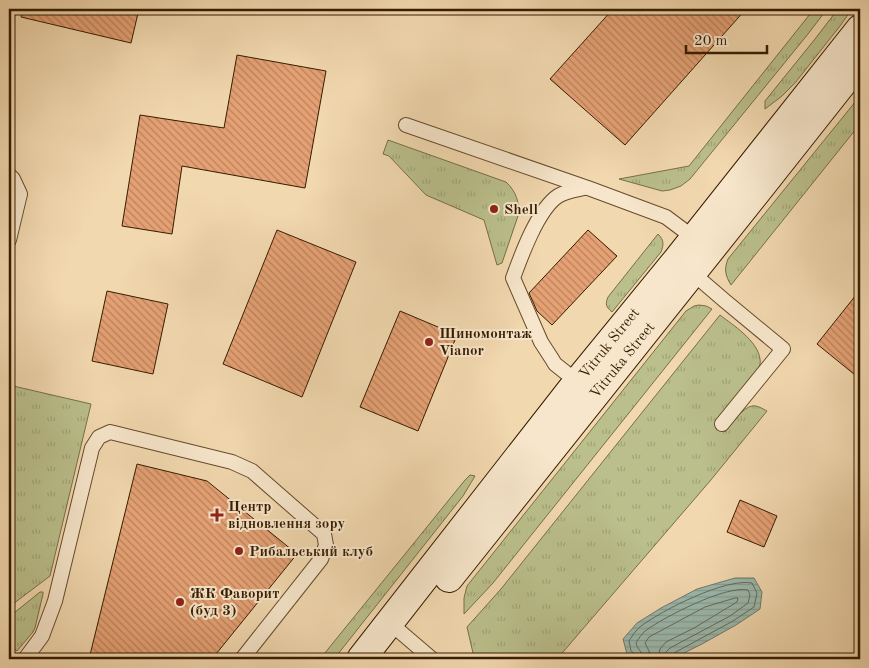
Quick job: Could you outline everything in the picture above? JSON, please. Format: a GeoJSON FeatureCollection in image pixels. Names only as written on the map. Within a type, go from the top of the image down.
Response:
{"type":"FeatureCollection","features":[{"type":"Feature","properties":{"kind":"main road"},"geometry":{"type":"LineString","coordinates":[[702,244],[860,29]]}},
{"type":"Feature","properties":{"kind":"main road","name":"Vitruka Street"},"geometry":{"type":"LineString","coordinates":[[385,659],[397,629],[586,388],[702,244],[860,62]]}},
{"type":"Feature","properties":{"kind":"main road"},"geometry":{"type":"LineString","coordinates":[[362,659],[397,629]]}},
{"type":"Feature","properties":{"kind":"lane"},"geometry":{"type":"LineString","coordinates":[[406,126],[588,188],[666,218],[702,244]]}},
{"type":"Feature","properties":{"kind":"lane"},"geometry":{"type":"LineString","coordinates":[[9,175],[20,194],[9,240]]}},
{"type":"Feature","properties":{"kind":"lane"},"geometry":{"type":"LineString","coordinates":[[586,388],[555,364],[542,342],[513,278],[534,226],[543,211],[557,196],[570,190],[588,188]]}},
{"type":"Feature","properties":{"kind":"lane"},"geometry":{"type":"LineString","coordinates":[[685,267],[783,348],[722,424]]}},
{"type":"Feature","properties":{"kind":"lane"},"geometry":{"type":"LineString","coordinates":[[25,659],[42,636],[55,601],[92,448],[99,437],[110,432],[232,462],[252,472],[324,534],[326,546],[321,559],[242,659]]}},
{"type":"Feature","properties":{"kind":"lane"},"geometry":{"type":"LineString","coordinates":[[397,629],[432,659]]}},
{"type":"Feature","properties":{"kind":"green space"},"geometry":{"type":"Polygon","coordinates":[[[814,9],[827,9],[690,179],[681,186],[662,191],[619,179],[689,166],[814,9]]]}},
{"type":"Feature","properties":{"kind":"green space"},"geometry":{"type":"Polygon","coordinates":[[[838,9],[852,9],[795,83],[765,109],[765,101],[838,9]]]}},
{"type":"Feature","properties":{"kind":"green space"},"geometry":{"type":"Polygon","coordinates":[[[860,96],[860,124],[731,285],[726,272],[728,259],[860,96]]]}},
{"type":"Feature","properties":{"kind":"green space"},"geometry":{"type":"Polygon","coordinates":[[[388,140],[506,182],[512,189],[518,202],[518,216],[502,263],[497,265],[484,220],[426,195],[389,156],[383,154],[388,140]]]}},
{"type":"Feature","properties":{"kind":"green space"},"geometry":{"type":"Polygon","coordinates":[[[658,234],[663,242],[661,252],[612,312],[608,309],[608,297],[658,234]]]}},
{"type":"Feature","properties":{"kind":"green space"},"geometry":{"type":"Polygon","coordinates":[[[699,305],[712,309],[493,583],[464,614],[464,598],[467,586],[686,311],[699,305]]]}},
{"type":"Feature","properties":{"kind":"green space"},"geometry":{"type":"Polygon","coordinates":[[[720,315],[755,346],[760,359],[760,365],[716,423],[725,432],[741,413],[749,407],[756,406],[767,411],[710,481],[557,659],[477,659],[473,653],[467,627],[501,589],[720,315]]]}},
{"type":"Feature","properties":{"kind":"green space"},"geometry":{"type":"Polygon","coordinates":[[[9,385],[91,404],[50,576],[9,607],[9,385]]]}},
{"type":"Feature","properties":{"kind":"green space"},"geometry":{"type":"Polygon","coordinates":[[[470,475],[475,476],[463,496],[334,659],[320,659],[465,480],[470,475]]]}},
{"type":"Feature","properties":{"kind":"green space"},"geometry":{"type":"Polygon","coordinates":[[[40,592],[43,592],[43,594],[35,628],[17,651],[10,645],[14,631],[9,617],[40,592]]]}},
{"type":"Feature","properties":{"kind":"water"},"geometry":{"type":"Polygon","coordinates":[[[735,578],[754,578],[762,592],[760,609],[736,625],[672,659],[635,659],[627,654],[623,639],[637,623],[697,589],[735,578]]]}},
{"type":"Feature","properties":{"kind":"building"},"geometry":{"type":"Polygon","coordinates":[[[22,9],[139,9],[131,43],[21,17],[22,9]]]}},
{"type":"Feature","properties":{"kind":"building"},"geometry":{"type":"Polygon","coordinates":[[[613,9],[746,9],[625,145],[550,79],[613,9]]]}},
{"type":"Feature","properties":{"kind":"building"},"geometry":{"type":"Polygon","coordinates":[[[237,55],[326,71],[305,188],[182,166],[172,234],[122,226],[140,115],[224,128],[237,55]]]}},
{"type":"Feature","properties":{"kind":"building"},"geometry":{"type":"Polygon","coordinates":[[[277,230],[356,262],[302,397],[223,364],[277,230]]]}},
{"type":"Feature","properties":{"kind":"building"},"geometry":{"type":"Polygon","coordinates":[[[588,230],[617,256],[552,325],[537,311],[529,293],[588,230]]]}},
{"type":"Feature","properties":{"kind":"building"},"geometry":{"type":"Polygon","coordinates":[[[860,290],[860,379],[817,344],[860,290]]]}},
{"type":"Feature","properties":{"kind":"building"},"geometry":{"type":"Polygon","coordinates":[[[107,291],[168,304],[153,374],[92,361],[107,291]]]}},
{"type":"Feature","properties":{"kind":"building"},"geometry":{"type":"Polygon","coordinates":[[[400,311],[457,335],[418,431],[360,407],[400,311]]]}},
{"type":"Feature","properties":{"kind":"building","name":"ЖК Фаворит (буд 3)"},"geometry":{"type":"Polygon","coordinates":[[[137,464],[207,481],[297,554],[212,659],[89,659],[137,464]]]}},
{"type":"Feature","properties":{"kind":"building"},"geometry":{"type":"Polygon","coordinates":[[[740,500],[777,516],[764,547],[727,532],[740,500]]]}},
{"type":"Feature","properties":{"kind":"place","name":"Shell"},"geometry":{"type":"Point","coordinates":[494,209]}},
{"type":"Feature","properties":{"kind":"place","name":"Шиномонтаж Vianor"},"geometry":{"type":"Point","coordinates":[429,342]}},
{"type":"Feature","properties":{"kind":"place","name":"Центр відновлення зору"},"geometry":{"type":"Point","coordinates":[217,515]}},
{"type":"Feature","properties":{"kind":"place","name":"Рибальський клуб"},"geometry":{"type":"Point","coordinates":[239,551]}},
{"type":"Feature","properties":{"kind":"place","name":"ЖК Фаворит (буд 3)"},"geometry":{"type":"Point","coordinates":[180,602]}}]}
